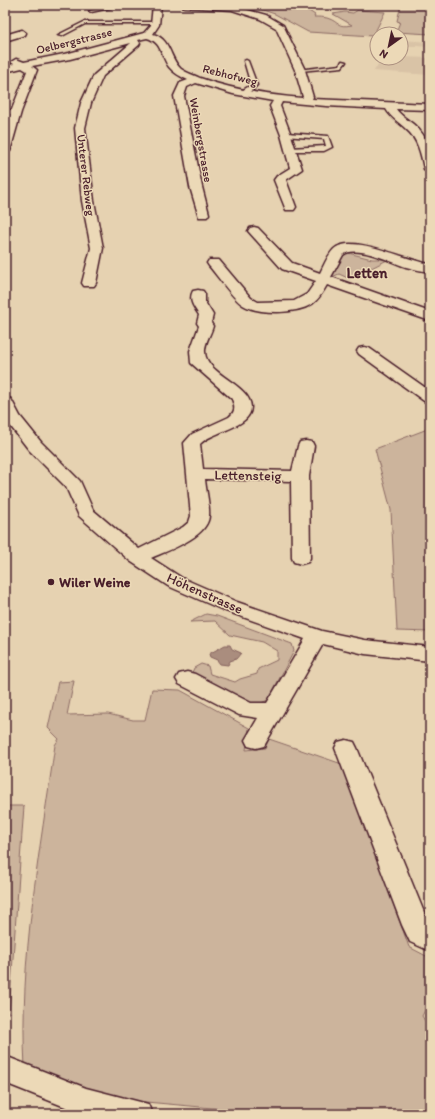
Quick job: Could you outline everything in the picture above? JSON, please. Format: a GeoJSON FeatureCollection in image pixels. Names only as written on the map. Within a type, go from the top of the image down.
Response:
{"type":"FeatureCollection","features":[{"type":"Feature","properties":{"kind":"street"},"geometry":{"type":"LineString","coordinates":[[147,35],[154,30],[157,5]]}},
{"type":"Feature","properties":{"kind":"street"},"geometry":{"type":"LineString","coordinates":[[184,5],[233,8],[263,17],[280,27],[300,70],[308,97],[305,102]]}},
{"type":"Feature","properties":{"kind":"street"},"geometry":{"type":"LineString","coordinates":[[5,38],[22,33]]}},
{"type":"Feature","properties":{"kind":"street","name":"Oelbergstrasse"},"geometry":{"type":"LineString","coordinates":[[5,69],[70,56],[147,35]]}},
{"type":"Feature","properties":{"kind":"street","name":"Rebhofweg"},"geometry":{"type":"LineString","coordinates":[[147,35],[155,37],[161,42],[177,70],[197,80],[242,93],[305,102],[430,107]]}},
{"type":"Feature","properties":{"kind":"street","name":"Unterer Rebweg"},"geometry":{"type":"LineString","coordinates":[[89,283],[97,248],[88,201],[80,128],[86,103],[99,75],[136,43],[134,39]]}},
{"type":"Feature","properties":{"kind":"street"},"geometry":{"type":"LineString","coordinates":[[5,57],[32,70],[16,112],[5,151]]}},
{"type":"Feature","properties":{"kind":"street","name":"Weinbergstrasse"},"geometry":{"type":"LineString","coordinates":[[197,80],[183,85],[179,96],[196,187],[203,214]]}},
{"type":"Feature","properties":{"kind":"street"},"geometry":{"type":"LineString","coordinates":[[279,99],[274,106],[286,135],[296,169],[280,180],[290,207]]}},
{"type":"Feature","properties":{"kind":"street"},"geometry":{"type":"LineString","coordinates":[[390,106],[392,111],[414,131],[427,146],[430,169]]}},
{"type":"Feature","properties":{"kind":"street"},"geometry":{"type":"LineString","coordinates":[[254,231],[283,263],[292,268],[430,317]]}},
{"type":"Feature","properties":{"kind":"street"},"geometry":{"type":"LineString","coordinates":[[214,263],[246,301],[262,307],[292,307],[310,301],[324,279],[336,255],[341,249],[345,248],[363,249],[399,261],[430,268]]}},
{"type":"Feature","properties":{"kind":"street"},"geometry":{"type":"LineString","coordinates":[[137,557],[187,533],[199,522],[200,516],[192,443],[194,439],[206,432],[231,423],[241,414],[243,408],[243,402],[239,397],[199,363],[197,351],[206,326],[204,323],[206,315],[198,302],[198,294]]}},
{"type":"Feature","properties":{"kind":"street"},"geometry":{"type":"LineString","coordinates":[[364,351],[430,398]]}},
{"type":"Feature","properties":{"kind":"street","name":"Höhenstrasse"},"geometry":{"type":"LineString","coordinates":[[5,402],[12,417],[34,446],[74,485],[86,512],[137,557],[175,582],[230,606],[317,636],[365,647],[430,654]]}},
{"type":"Feature","properties":{"kind":"street","name":"Lettensteig"},"geometry":{"type":"LineString","coordinates":[[301,558],[300,476],[306,446]]}},
{"type":"Feature","properties":{"kind":"street","name":"Lettensteig"},"geometry":{"type":"LineString","coordinates":[[196,474],[300,476]]}},
{"type":"Feature","properties":{"kind":"street"},"geometry":{"type":"LineString","coordinates":[[256,740],[317,636]]}},
{"type":"Feature","properties":{"kind":"street"},"geometry":{"type":"LineString","coordinates":[[187,679],[247,710],[272,711]]}},
{"type":"Feature","properties":{"kind":"street"},"geometry":{"type":"LineString","coordinates":[[346,748],[415,925],[419,934],[430,940]]}},
{"type":"Feature","properties":{"kind":"street"},"geometry":{"type":"LineString","coordinates":[[5,1070],[75,1098],[122,1112],[137,1114]]}},
{"type":"Feature","properties":{"kind":"lane"},"geometry":{"type":"LineString","coordinates":[[91,12],[122,5]]}},
{"type":"Feature","properties":{"kind":"lane"},"geometry":{"type":"LineString","coordinates":[[60,35],[84,23],[156,23]]}},
{"type":"Feature","properties":{"kind":"lane"},"geometry":{"type":"LineString","coordinates":[[242,93],[250,90],[254,86],[246,61]]}},
{"type":"Feature","properties":{"kind":"lane"},"geometry":{"type":"LineString","coordinates":[[300,70],[342,66],[344,62]]}},
{"type":"Feature","properties":{"kind":"lane"},"geometry":{"type":"LineString","coordinates":[[5,112],[16,112]]}},
{"type":"Feature","properties":{"kind":"lane"},"geometry":{"type":"LineString","coordinates":[[286,135],[326,137],[329,147],[324,149],[290,150]]}},
{"type":"Feature","properties":{"kind":"shaded area"},"geometry":{"type":"Polygon","coordinates":[[[247,5],[340,5],[333,10],[313,8],[306,9],[315,15],[314,17],[327,18],[343,26],[352,25],[333,14],[345,12],[353,13],[358,10],[385,12],[378,26],[369,26],[369,36],[308,32],[275,14],[247,5]]]}},
{"type":"Feature","properties":{"kind":"shaded area"},"geometry":{"type":"Polygon","coordinates":[[[401,5],[430,5],[430,34],[409,33],[409,26],[398,26],[400,22],[397,21],[401,5]]]}},
{"type":"Feature","properties":{"kind":"shaded area"},"geometry":{"type":"Polygon","coordinates":[[[409,41],[430,42],[428,47],[409,47],[409,41]]]}},
{"type":"Feature","properties":{"kind":"shaded area"},"geometry":{"type":"Polygon","coordinates":[[[409,57],[430,58],[430,75],[374,71],[377,66],[409,66],[409,57]]]}},
{"type":"Feature","properties":{"kind":"shaded area"},"geometry":{"type":"Polygon","coordinates":[[[348,251],[348,253],[372,259],[389,259],[350,279],[339,274],[332,277],[331,273],[337,259],[348,251]]]}},
{"type":"Feature","properties":{"kind":"shaded area"},"geometry":{"type":"Polygon","coordinates":[[[430,428],[430,632],[397,631],[391,510],[375,449],[430,428]]]}},
{"type":"Feature","properties":{"kind":"shaded area"},"geometry":{"type":"Polygon","coordinates":[[[206,614],[217,616],[292,644],[294,651],[268,700],[251,707],[191,675],[194,668],[201,664],[208,666],[210,674],[235,682],[257,674],[258,669],[277,660],[277,651],[262,642],[230,635],[215,621],[190,622],[206,614]]]}},
{"type":"Feature","properties":{"kind":"shaded area"},"geometry":{"type":"Polygon","coordinates":[[[225,645],[230,645],[232,649],[241,653],[236,659],[230,661],[228,665],[220,664],[217,660],[210,657],[209,654],[225,645]]]}},
{"type":"Feature","properties":{"kind":"shaded area"},"geometry":{"type":"Polygon","coordinates":[[[74,681],[67,715],[108,714],[133,720],[145,720],[152,689],[180,690],[249,728],[246,750],[265,748],[269,739],[342,764],[409,947],[430,958],[430,1000],[422,1016],[430,1029],[430,1114],[278,1114],[124,1100],[25,1068],[25,986],[32,905],[55,745],[59,739],[48,728],[58,682],[74,681]]]}},
{"type":"Feature","properties":{"kind":"shaded area"},"geometry":{"type":"Polygon","coordinates":[[[5,806],[24,806],[9,1013],[5,1013],[5,806]]]}},
{"type":"Feature","properties":{"kind":"place","name":"Wiler Weine"},"geometry":{"type":"Point","coordinates":[51,582]}},
{"type":"Feature","properties":{"kind":"district","name":"Letten"},"geometry":{"type":"Point","coordinates":[367,273]}}]}
